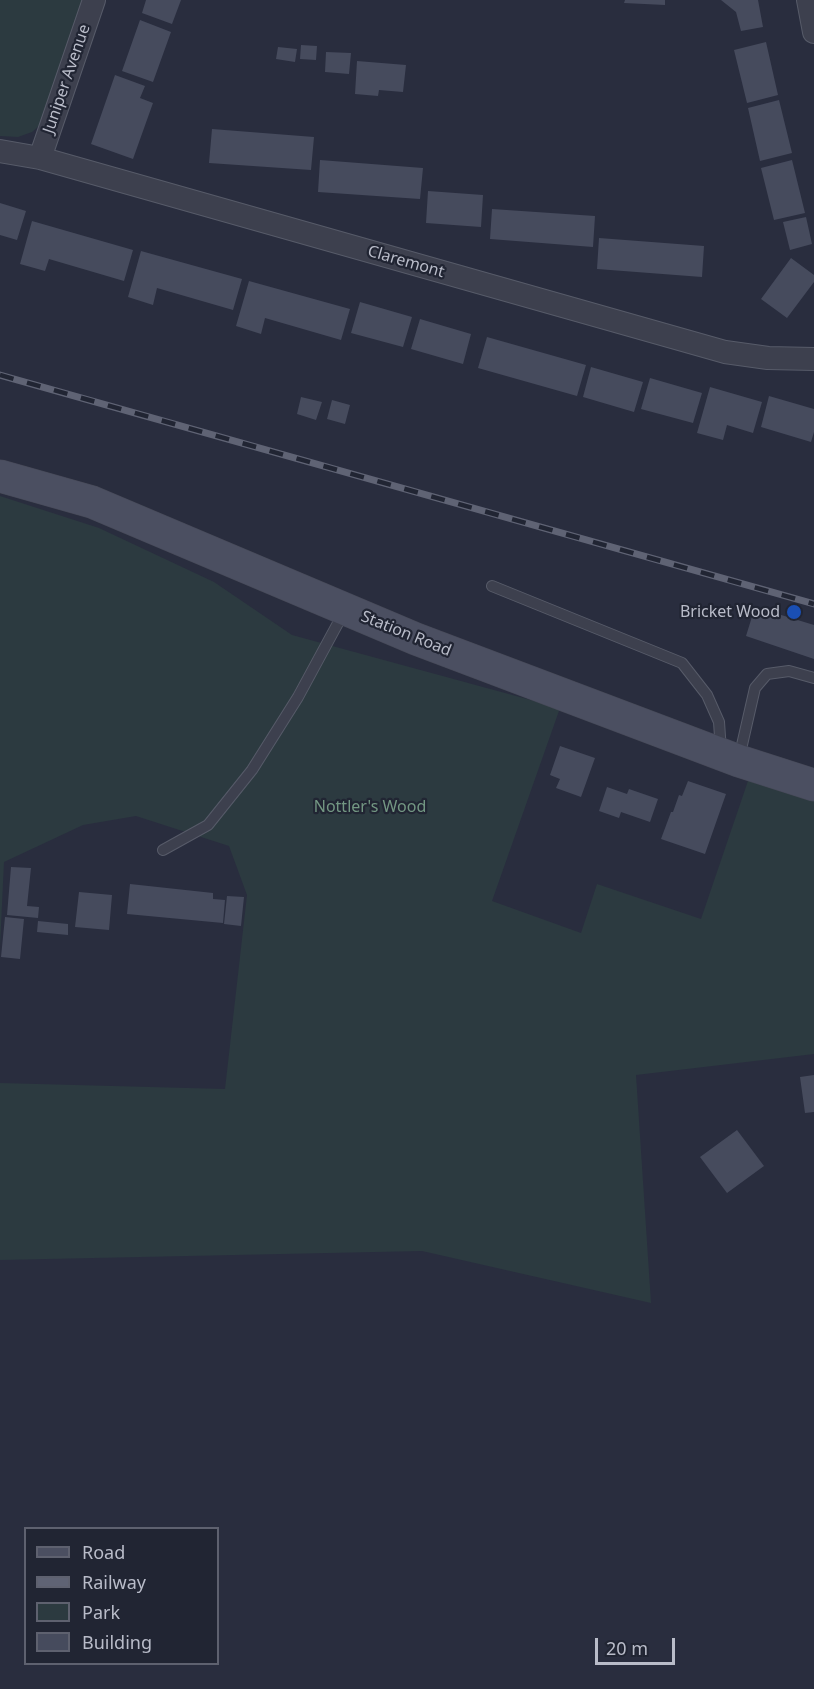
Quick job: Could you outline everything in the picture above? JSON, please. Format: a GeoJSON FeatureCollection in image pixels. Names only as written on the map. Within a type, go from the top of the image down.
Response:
{"type":"FeatureCollection","features":[{"type":"Feature","properties":{"kind":"street","name":"Juniper Avenue"},"geometry":{"type":"LineString","coordinates":[[40,158],[94,0]]}},
{"type":"Feature","properties":{"kind":"street","name":"Claremont"},"geometry":{"type":"LineString","coordinates":[[0,151],[40,158],[725,351],[768,358],[814,359]]}},
{"type":"Feature","properties":{"kind":"street","name":"Station Road"},"geometry":{"type":"LineString","coordinates":[[0,476],[92,502],[416,639],[730,758],[814,785]]}},
{"type":"Feature","properties":{"kind":"lane"},"geometry":{"type":"LineString","coordinates":[[492,586],[682,663],[707,695],[719,722],[730,758]]}},
{"type":"Feature","properties":{"kind":"lane"},"geometry":{"type":"LineString","coordinates":[[163,850],[208,825],[252,770],[298,697],[345,609]]}},
{"type":"Feature","properties":{"kind":"lane"},"geometry":{"type":"LineString","coordinates":[[730,758],[754,688],[766,674],[789,671],[814,678]]}},
{"type":"Feature","properties":{"kind":"green space"},"geometry":{"type":"Polygon","coordinates":[[[0,0],[84,0],[40,125],[32,132],[18,137],[0,136],[0,0]]]}},
{"type":"Feature","properties":{"kind":"green space","name":"Nottler's Wood"},"geometry":{"type":"Polygon","coordinates":[[[0,496],[99,528],[214,582],[292,635],[560,708],[492,901],[581,933],[597,884],[701,919],[749,778],[814,799],[814,1054],[636,1075],[651,1303],[422,1251],[0,1260],[0,1083],[225,1089],[247,895],[229,846],[136,816],[83,825],[4,862],[0,947],[0,496]]]}},
{"type":"Feature","properties":{"kind":"building"},"geometry":{"type":"Polygon","coordinates":[[[146,0],[181,0],[172,24],[142,13],[146,0]]]}},
{"type":"Feature","properties":{"kind":"building"},"geometry":{"type":"Polygon","coordinates":[[[625,0],[665,0],[665,5],[624,3],[625,0]]]}},
{"type":"Feature","properties":{"kind":"building"},"geometry":{"type":"Polygon","coordinates":[[[721,0],[758,0],[763,27],[741,31],[736,12],[721,0]]]}},
{"type":"Feature","properties":{"kind":"building"},"geometry":{"type":"Polygon","coordinates":[[[140,20],[171,32],[153,82],[122,71],[140,20]]]}},
{"type":"Feature","properties":{"kind":"building"},"geometry":{"type":"Polygon","coordinates":[[[766,42],[778,95],[747,103],[734,50],[766,42]]]}},
{"type":"Feature","properties":{"kind":"building"},"geometry":{"type":"Polygon","coordinates":[[[301,45],[317,46],[316,60],[300,59],[301,45]]]}},
{"type":"Feature","properties":{"kind":"building"},"geometry":{"type":"Polygon","coordinates":[[[278,47],[297,49],[295,62],[276,59],[278,47]]]}},
{"type":"Feature","properties":{"kind":"building"},"geometry":{"type":"Polygon","coordinates":[[[326,52],[351,53],[349,74],[325,72],[326,52]]]}},
{"type":"Feature","properties":{"kind":"building"},"geometry":{"type":"Polygon","coordinates":[[[357,61],[406,65],[403,92],[379,90],[378,96],[355,94],[357,61]]]}},
{"type":"Feature","properties":{"kind":"building"},"geometry":{"type":"Polygon","coordinates":[[[115,75],[145,86],[140,98],[153,103],[133,159],[91,144],[115,75]]]}},
{"type":"Feature","properties":{"kind":"building"},"geometry":{"type":"Polygon","coordinates":[[[779,100],[792,153],[760,161],[748,108],[779,100]]]}},
{"type":"Feature","properties":{"kind":"building"},"geometry":{"type":"Polygon","coordinates":[[[212,129],[314,137],[311,170],[209,163],[212,129]]]}},
{"type":"Feature","properties":{"kind":"building"},"geometry":{"type":"Polygon","coordinates":[[[320,160],[423,168],[420,199],[318,192],[320,160]]]}},
{"type":"Feature","properties":{"kind":"building"},"geometry":{"type":"Polygon","coordinates":[[[792,160],[805,213],[774,220],[761,168],[792,160]]]}},
{"type":"Feature","properties":{"kind":"building"},"geometry":{"type":"Polygon","coordinates":[[[428,191],[483,195],[481,227],[426,223],[428,191]]]}},
{"type":"Feature","properties":{"kind":"building"},"geometry":{"type":"Polygon","coordinates":[[[0,203],[26,211],[17,240],[0,235],[0,203]]]}},
{"type":"Feature","properties":{"kind":"building"},"geometry":{"type":"Polygon","coordinates":[[[492,209],[595,216],[593,247],[490,239],[492,209]]]}},
{"type":"Feature","properties":{"kind":"building"},"geometry":{"type":"Polygon","coordinates":[[[806,217],[812,244],[790,250],[783,222],[806,217]]]}},
{"type":"Feature","properties":{"kind":"building"},"geometry":{"type":"Polygon","coordinates":[[[32,221],[133,250],[124,281],[49,259],[45,271],[20,264],[32,221]]]}},
{"type":"Feature","properties":{"kind":"building"},"geometry":{"type":"Polygon","coordinates":[[[599,238],[704,246],[702,277],[597,269],[599,238]]]}},
{"type":"Feature","properties":{"kind":"building"},"geometry":{"type":"Polygon","coordinates":[[[141,251],[242,279],[233,310],[157,288],[153,305],[128,297],[141,251]]]}},
{"type":"Feature","properties":{"kind":"building"},"geometry":{"type":"Polygon","coordinates":[[[791,258],[814,275],[814,282],[787,318],[761,299],[791,258]]]}},
{"type":"Feature","properties":{"kind":"building"},"geometry":{"type":"Polygon","coordinates":[[[249,281],[350,309],[341,340],[265,318],[261,334],[236,326],[249,281]]]}},
{"type":"Feature","properties":{"kind":"building"},"geometry":{"type":"Polygon","coordinates":[[[360,302],[412,317],[403,347],[351,333],[360,302]]]}},
{"type":"Feature","properties":{"kind":"building"},"geometry":{"type":"Polygon","coordinates":[[[420,319],[471,334],[463,364],[411,349],[420,319]]]}},
{"type":"Feature","properties":{"kind":"building"},"geometry":{"type":"Polygon","coordinates":[[[487,337],[586,365],[577,396],[478,368],[487,337]]]}},
{"type":"Feature","properties":{"kind":"building"},"geometry":{"type":"Polygon","coordinates":[[[591,367],[643,382],[634,412],[583,397],[591,367]]]}},
{"type":"Feature","properties":{"kind":"building"},"geometry":{"type":"Polygon","coordinates":[[[650,378],[702,393],[693,423],[641,409],[650,378]]]}},
{"type":"Feature","properties":{"kind":"building"},"geometry":{"type":"Polygon","coordinates":[[[710,387],[762,402],[753,433],[727,425],[723,440],[697,433],[710,387]]]}},
{"type":"Feature","properties":{"kind":"building"},"geometry":{"type":"Polygon","coordinates":[[[769,396],[814,409],[814,432],[811,442],[761,427],[769,396]]]}},
{"type":"Feature","properties":{"kind":"building"},"geometry":{"type":"Polygon","coordinates":[[[301,397],[322,402],[316,420],[297,414],[301,397]]]}},
{"type":"Feature","properties":{"kind":"building"},"geometry":{"type":"Polygon","coordinates":[[[332,400],[350,405],[345,424],[327,419],[332,400]]]}},
{"type":"Feature","properties":{"kind":"building"},"geometry":{"type":"Polygon","coordinates":[[[755,607],[814,625],[814,659],[746,636],[755,607]]]}},
{"type":"Feature","properties":{"kind":"building"},"geometry":{"type":"Polygon","coordinates":[[[560,746],[595,758],[581,797],[556,788],[560,779],[550,775],[560,746]]]}},
{"type":"Feature","properties":{"kind":"building"},"geometry":{"type":"Polygon","coordinates":[[[688,781],[726,794],[705,854],[661,839],[671,812],[673,812],[679,795],[682,796],[688,781]]]}},
{"type":"Feature","properties":{"kind":"building"},"geometry":{"type":"Polygon","coordinates":[[[607,787],[627,794],[629,789],[658,799],[650,822],[621,812],[619,818],[599,811],[607,787]]]}},
{"type":"Feature","properties":{"kind":"building"},"geometry":{"type":"Polygon","coordinates":[[[11,867],[31,868],[27,906],[39,907],[38,918],[7,915],[11,867]]]}},
{"type":"Feature","properties":{"kind":"building"},"geometry":{"type":"Polygon","coordinates":[[[130,884],[213,893],[213,899],[225,900],[223,923],[127,914],[130,884]]]}},
{"type":"Feature","properties":{"kind":"building"},"geometry":{"type":"Polygon","coordinates":[[[79,892],[112,895],[109,930],[75,927],[79,892]]]}},
{"type":"Feature","properties":{"kind":"building"},"geometry":{"type":"Polygon","coordinates":[[[227,896],[244,897],[241,926],[224,924],[227,896]]]}},
{"type":"Feature","properties":{"kind":"building"},"geometry":{"type":"Polygon","coordinates":[[[5,917],[24,919],[20,959],[1,957],[5,917]]]}},
{"type":"Feature","properties":{"kind":"building"},"geometry":{"type":"Polygon","coordinates":[[[38,921],[68,924],[68,935],[37,932],[38,921]]]}},
{"type":"Feature","properties":{"kind":"building"},"geometry":{"type":"Polygon","coordinates":[[[814,1075],[814,1112],[805,1113],[800,1077],[814,1075]]]}},
{"type":"Feature","properties":{"kind":"building"},"geometry":{"type":"Polygon","coordinates":[[[737,1130],[764,1166],[727,1193],[700,1157],[737,1130]]]}},
{"type":"Feature","properties":{"kind":"railway"},"geometry":{"type":"LineString","coordinates":[[0,375],[814,604]]}},
{"type":"Feature","properties":{"kind":"place","name":"Bricket Wood"},"geometry":{"type":"Point","coordinates":[794,612]}}]}
